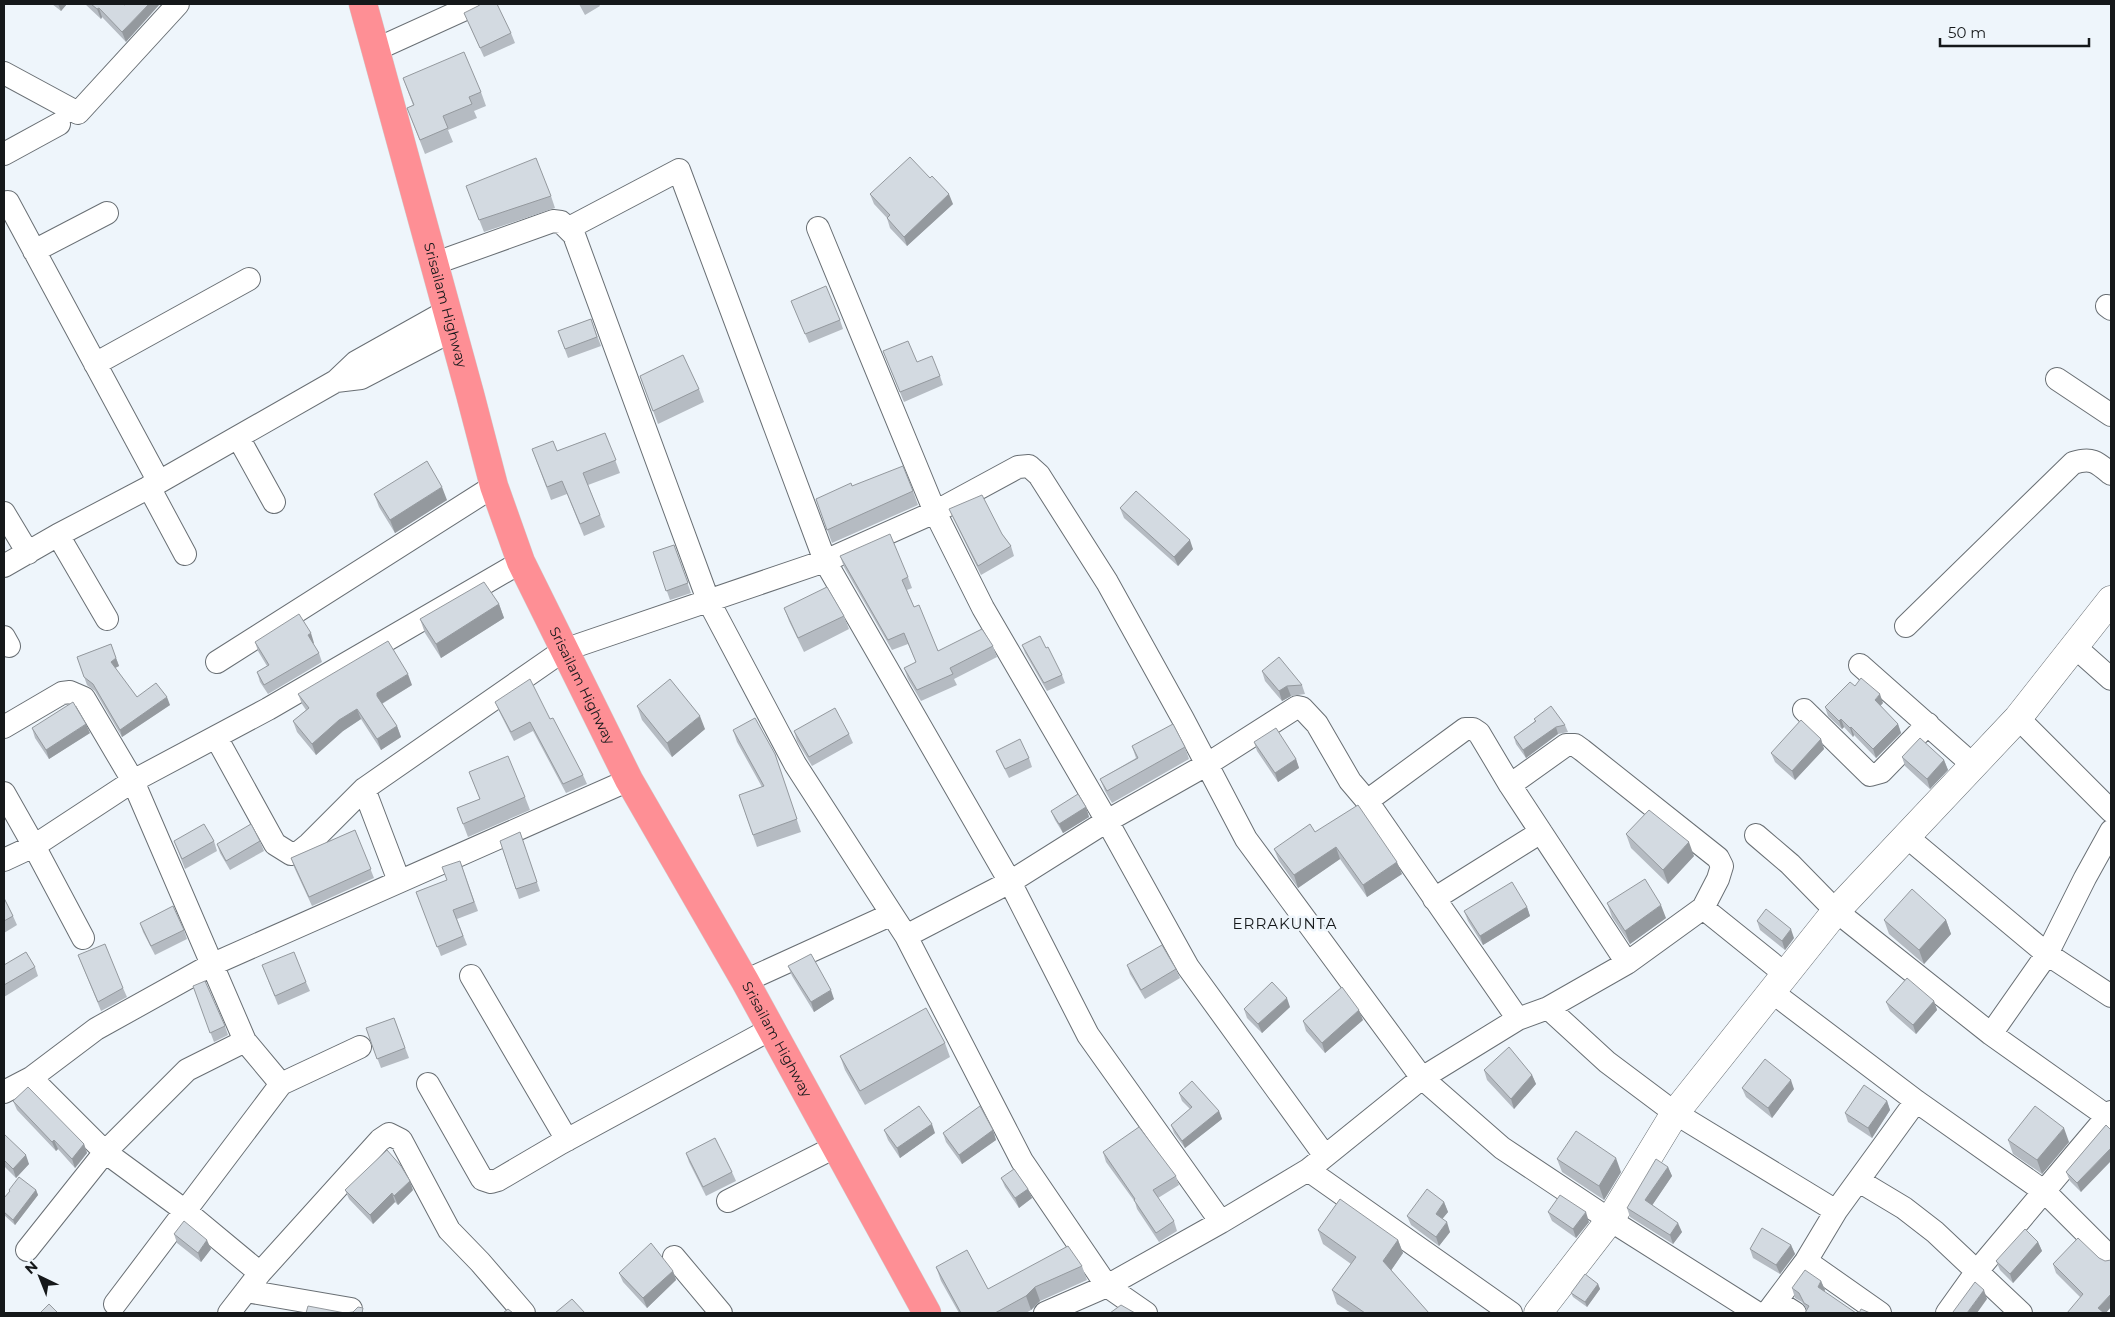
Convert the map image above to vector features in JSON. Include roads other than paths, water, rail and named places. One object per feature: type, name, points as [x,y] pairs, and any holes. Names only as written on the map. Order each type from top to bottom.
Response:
[{"type":"highway","name":"Srisailam Highway","points":[[363,4],[377,49],[433,264],[494,486],[521,562],[629,780],[771,1029],[927,1313]]},
{"type":"street","points":[[4,73],[78,113],[178,4]]},
{"type":"street","points":[[377,49],[476,4]]},
{"type":"street","points":[[4,154],[58,124]]},
{"type":"street","points":[[569,228],[679,170],[825,561],[1010,882],[1088,1035],[1221,1222]]},
{"type":"street","points":[[8,202],[95,364],[154,485],[185,554]]},
{"type":"street","points":[[34,251],[107,213]]},
{"type":"street","points":[[433,264],[553,221],[561,222],[574,235],[708,600],[795,764],[890,915],[906,936],[1022,1161],[1107,1286],[1146,1313]]},
{"type":"street","points":[[818,228],[935,512],[983,608],[1107,821],[1188,967],[1316,1163],[1510,1313]]},
{"type":"street","points":[[95,364],[249,279]]},
{"type":"street","points":[[4,566],[58,534],[154,485],[336,381],[356,362],[450,321]]},
{"type":"street","points":[[2057,379],[2111,414]]},
{"type":"street","points":[[238,437],[274,502]]},
{"type":"street","points":[[1906,626],[2073,463],[2085,459],[2098,463],[2111,474]]},
{"type":"street","points":[[216,736],[275,844],[290,854],[299,852],[364,789],[564,650],[825,561],[935,512],[1018,467],[1029,466],[1034,470],[1107,582],[1246,839],[1422,1078],[1502,1148],[1610,1220],[1757,1313]]},
{"type":"street","points":[[217,662],[494,486]]},
{"type":"street","points":[[4,513],[28,553]]},
{"type":"street","points":[[58,534],[107,620]]},
{"type":"street","points":[[4,860],[34,846],[134,781],[268,709],[521,562]]},
{"type":"street","points":[[1538,1313],[1610,1220],[1675,1113],[1836,911],[2018,718],[2111,600]]},
{"type":"street","points":[[2074,647],[2111,679]]},
{"type":"street","points":[[1860,666],[1973,765]]},
{"type":"street","points":[[4,728],[62,693],[70,692],[84,698],[134,781],[245,1041],[281,1084]]},
{"type":"street","points":[[906,936],[1010,882],[1107,821],[1206,764],[1297,707],[1302,708],[1317,724],[1350,781],[1367,801],[1518,1019]]},
{"type":"street","points":[[1804,710],[1870,775],[1881,772],[1928,724]]},
{"type":"street","points":[[2018,718],[2111,811]]},
{"type":"street","points":[[1367,801],[1466,729],[1473,729],[1479,733],[1510,785],[1627,963]]},
{"type":"street","points":[[1045,1313],[1107,1286],[1221,1222],[1316,1163],[1422,1078],[1518,1019],[1548,1008],[1627,963],[1703,908],[1718,879],[1722,866],[1718,858],[1582,750],[1574,746],[1566,746],[1510,785]]},
{"type":"street","points":[[4,1092],[31,1078],[96,1029],[211,965],[629,780]]},
{"type":"street","points":[[364,789],[399,881]]},
{"type":"street","points":[[4,793],[82,938]]},
{"type":"street","points":[[1992,1034],[2047,954],[2111,831]]},
{"type":"street","points":[[1434,899],[1541,832]]},
{"type":"street","points":[[1756,835],[1790,864],[1836,911],[1992,1034],[2110,1116],[1977,1271],[1947,1313]]},
{"type":"street","points":[[1907,837],[2047,954],[2111,996]]},
{"type":"street","points":[[1703,908],[1779,983],[1916,1101],[2045,1192],[2111,1258]]},
{"type":"street","points":[[744,981],[890,915]]},
{"type":"street","points":[[471,976],[567,1140]]},
{"type":"street","points":[[1548,1008],[1607,1062],[1675,1113],[1836,1211]]},
{"type":"street","points":[[428,1084],[482,1179],[490,1182],[498,1180],[567,1140],[771,1029]]},
{"type":"street","points":[[27,1250],[105,1152],[187,1070],[245,1041]]},
{"type":"street","points":[[114,1304],[281,1084],[360,1047]]},
{"type":"street","points":[[31,1078],[105,1152],[184,1210],[260,1273]]},
{"type":"street","points":[[1795,1313],[1771,1307],[1806,1261],[1836,1211],[1860,1181],[1916,1101]]},
{"type":"street","points":[[229,1313],[260,1273],[380,1140],[389,1134],[401,1140],[449,1230],[480,1262],[524,1313]]},
{"type":"street","points":[[728,1201],[835,1147]]},
{"type":"street","points":[[1860,1181],[1912,1214],[1935,1232],[2021,1313]]},
{"type":"street","points":[[674,1257],[722,1313]]},
{"type":"street","points":[[1806,1261],[1880,1313]]},
{"type":"street","points":[[246,1291],[351,1309]]},
{"type":"district","name":"ERRAKUNTA","points":[[1285,924]]}]
